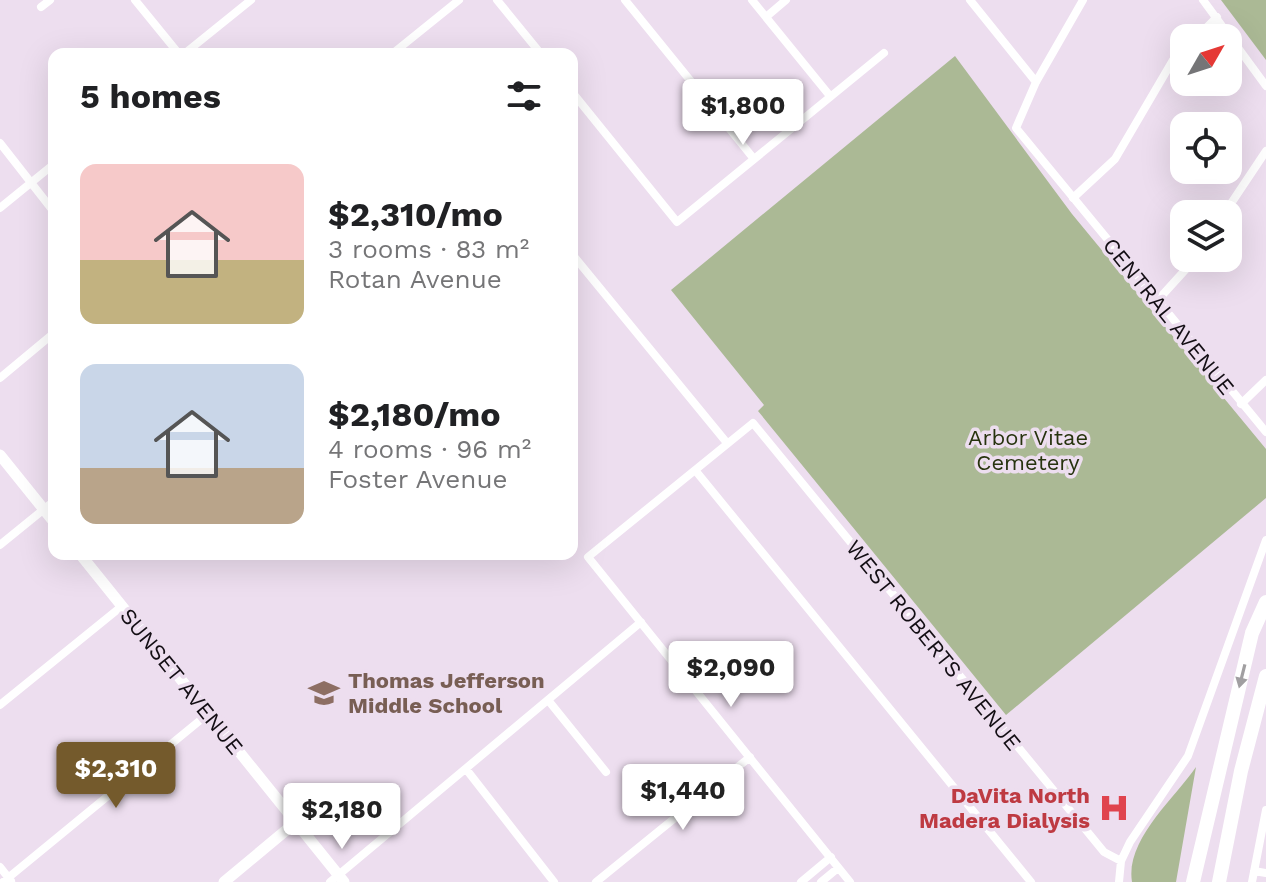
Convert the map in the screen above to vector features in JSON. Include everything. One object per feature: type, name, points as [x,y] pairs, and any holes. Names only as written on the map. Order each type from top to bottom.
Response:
[{"type":"highway","points":[[1193,882],[1252,633],[1266,602]]},
{"type":"highway","points":[[1221,882],[1266,676]]},
{"type":"main road","points":[[0,455],[48,514]]},
{"type":"main road","name":"SUNSET AVENUE","points":[[85,560],[296,822],[338,880]]},
{"type":"main road","points":[[224,882],[296,822]]},
{"type":"street","points":[[41,7],[50,0]]},
{"type":"street","points":[[135,0],[176,48]]},
{"type":"street","points":[[189,48],[251,0]]},
{"type":"street","points":[[399,48],[459,0]]},
{"type":"street","points":[[497,0],[536,48]]},
{"type":"street","points":[[625,0],[754,159]]},
{"type":"street","points":[[752,0],[830,96]]},
{"type":"street","points":[[766,17],[786,0]]},
{"type":"street","points":[[970,0],[1036,82],[1083,0]]},
{"type":"street","points":[[1203,0],[1266,86]]},
{"type":"street","points":[[1210,24],[1217,17]]},
{"type":"street","points":[[578,99],[677,222],[884,53]]},
{"type":"street","points":[[1073,198],[1115,159],[1170,65]]},
{"type":"street","name":"CENTRAL AVENUE","points":[[1036,82],[1016,128],[1266,432]]},
{"type":"street","points":[[0,143],[48,204]]},
{"type":"street","points":[[1233,200],[1266,151]]},
{"type":"street","points":[[0,208],[48,169]]},
{"type":"street","points":[[578,261],[727,443],[588,557],[850,882]]},
{"type":"street","points":[[1157,301],[1183,272]]},
{"type":"street","points":[[0,378],[48,338]]},
{"type":"street","points":[[1241,404],[1266,380]]},
{"type":"street","name":"WEST ROBERTS AVENUE","points":[[727,443],[753,423],[1104,852],[1121,861]]},
{"type":"street","points":[[695,470],[1031,882]]},
{"type":"street","points":[[0,545],[48,506]]},
{"type":"street","points":[[1119,882],[1121,861],[1147,814],[1188,756],[1266,540]]},
{"type":"street","points":[[0,705],[122,606]]},
{"type":"street","points":[[338,880],[641,622]]},
{"type":"street","points":[[548,700],[606,772]]},
{"type":"street","points":[[0,867],[8,881],[209,713]]},
{"type":"street","points":[[596,882],[750,757]]},
{"type":"street","points":[[466,769],[554,882]]},
{"type":"street","points":[[1252,882],[1266,810]]},
{"type":"street","points":[[801,882],[831,857]]},
{"type":"street","points":[[821,882],[838,868]]},
{"type":"street","points":[[1254,871],[1266,873]]},
{"type":"green space","points":[[1221,0],[1266,0],[1266,60],[1242,24]]},
{"type":"green space","name":"Arbor Vitae Cemetery","points":[[955,56],[1072,214],[1266,449],[1266,498],[1006,715],[758,411],[764,405],[671,290]]},
{"type":"green space","points":[[1196,767],[1176,882],[1132,882],[1132,866],[1144,835]]},
{"type":"place","name":"Thomas Jefferson Middle School","points":[[324,693]]},
{"type":"place","name":"DaVita North Madera Dialysis","points":[[1114,808]]}]
